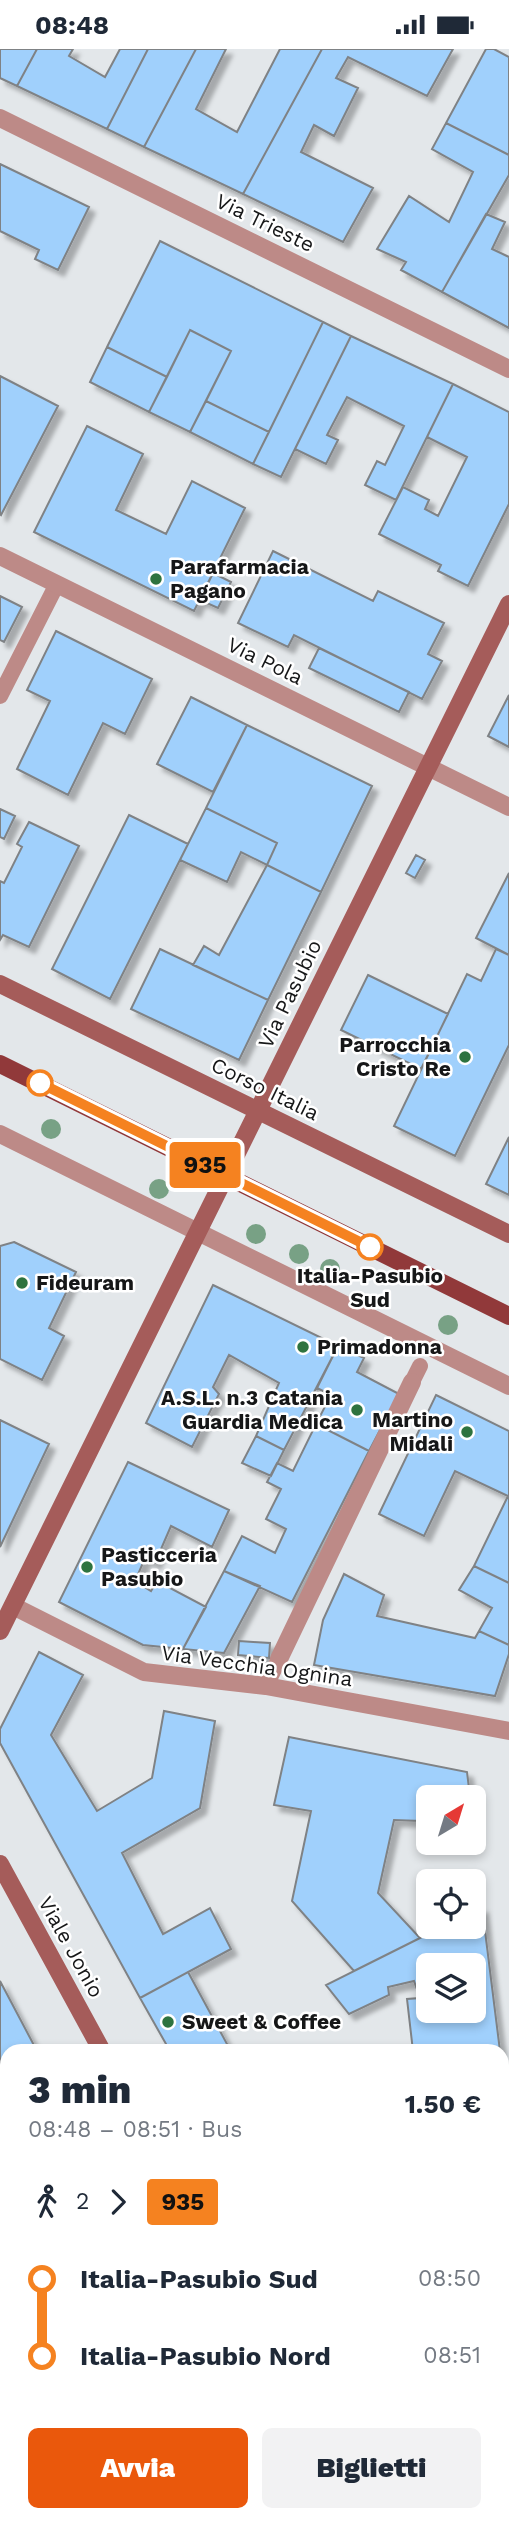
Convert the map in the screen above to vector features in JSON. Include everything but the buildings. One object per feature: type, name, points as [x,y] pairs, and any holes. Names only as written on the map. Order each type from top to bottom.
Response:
[{"type":"main road","name":"Via Pasubio","points":[[0,1631],[509,604]]},
{"type":"main road","name":"Corso Italia","points":[[0,983],[509,1234]]},
{"type":"main road","points":[[0,1064],[509,1316]]},
{"type":"main road","name":"Viale Jonio","points":[[0,1864],[98,2044]]},
{"type":"street","name":"Via Trieste","points":[[0,118],[509,369]]},
{"type":"street","name":"Via Pola","points":[[0,556],[509,807]]},
{"type":"street","points":[[0,1134],[509,1386]]},
{"type":"street","points":[[279,1659],[416,1374]]},
{"type":"street","name":"Via Vecchia Ognina","points":[[12,1605],[144,1672],[266,1686],[509,1731]]},
{"type":"lane","points":[[0,696],[57,584]]},
{"type":"lane","points":[[266,1686],[279,1659]]},
{"type":"bus line","name":"935","points":[[40,1083],[370,1247]]},
{"type":"place","name":"Parafarmacia Pagano","points":[[156,579]]},
{"type":"place","name":"Parrocchia Cristo Re","points":[[465,1057]]},
{"type":"place","name":"Italia-Pasubio Sud","points":[[370,1247]]},
{"type":"place","name":"Fideuram","points":[[22,1283]]},
{"type":"place","name":"Primadonna","points":[[303,1347]]},
{"type":"place","name":"A.S.L. n.3 Catania Guardia Medica","points":[[357,1410]]},
{"type":"place","name":"Martino Midali","points":[[467,1432]]},
{"type":"place","name":"Pasticceria Pasubio","points":[[87,1567]]},
{"type":"place","name":"Sweet & Coffee","points":[[168,2022]]}]
